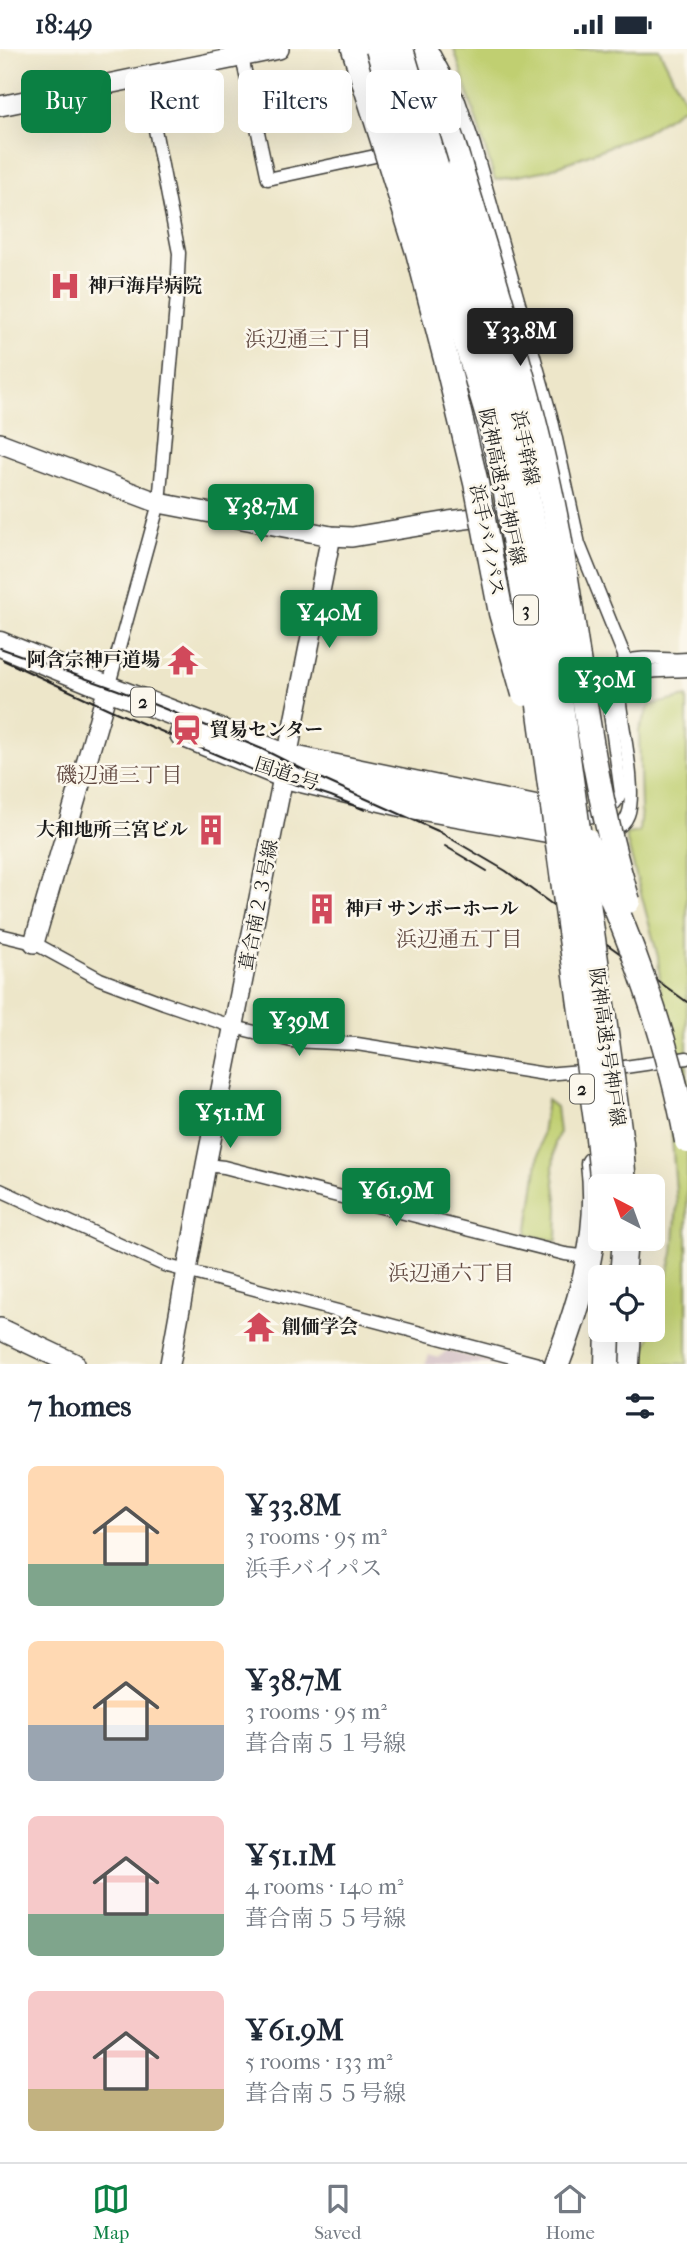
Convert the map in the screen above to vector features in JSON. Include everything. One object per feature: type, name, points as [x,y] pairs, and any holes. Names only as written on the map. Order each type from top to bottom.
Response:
[{"type":"highway","name":"浜手バイパス","points":[[354,49],[418,252],[476,484],[501,613],[527,702],[600,869],[683,1099]]},
{"type":"highway","name":"阪神高速3号神戸線","points":[[378,49],[492,429],[506,493],[526,610],[602,1174]]},
{"type":"highway","name":"阪神高速3号神戸線","points":[[401,49],[508,406],[542,567],[624,1174]]},
{"type":"highway","name":"浜手バイパス","points":[[420,49],[460,166],[534,417],[558,529],[609,837],[671,1037],[683,1099],[687,1141]]},
{"type":"highway","name":"国道2号","points":[[0,644],[105,695]]},
{"type":"highway","name":"国道2号","points":[[0,661],[105,695],[286,767],[582,827]]},
{"type":"highway","name":"2","points":[[547,819],[595,1179],[589,1257],[571,1325],[556,1364]]},
{"type":"highway","name":"2","points":[[582,827],[622,1095],[625,1174]]},
{"type":"highway","points":[[600,1364],[606,1342]]},
{"type":"highway","points":[[607,1364],[608,1342]]},
{"type":"highway","points":[[627,1364],[628,1342]]},
{"type":"main road","name":"浜手幹線","points":[[363,49],[437,305],[507,513],[547,819]]},
{"type":"main road","name":"浜手幹線","points":[[413,49],[513,386],[537,510],[582,827]]},
{"type":"main road","points":[[0,1329],[74,1364]]},
{"type":"street","points":[[182,70],[279,49]]},
{"type":"street","points":[[431,49],[460,101],[551,416],[579,544],[626,663],[627,682]]},
{"type":"street","points":[[242,57],[268,179],[393,152]]},
{"type":"street","points":[[0,106],[125,82]]},
{"type":"street","points":[[34,943],[159,503],[179,253],[156,133]]},
{"type":"street","points":[[0,443],[159,503],[331,536],[352,537],[537,510]]},
{"type":"street","name":"葺合南２３号線","points":[[170,1364],[206,1165],[331,536]]},
{"type":"street","points":[[687,659],[637,658],[619,667],[609,681],[607,692],[621,793],[612,806],[589,818],[582,827],[601,837],[616,830],[630,812],[632,796],[620,694],[627,682],[639,673],[687,670]]},
{"type":"street","points":[[0,935],[34,943],[100,979],[234,1027],[292,1041],[357,1044],[545,1074],[618,1068],[687,1058]]},
{"type":"street","points":[[683,1099],[687,1128]]},
{"type":"street","points":[[206,1165],[224,1167],[565,1254],[589,1257]]},
{"type":"street","points":[[0,1190],[187,1273],[538,1364]]},
{"type":"shaded area","points":[[446,1351],[504,1364],[425,1364],[429,1355],[438,1358]]},
{"type":"green space","points":[[454,49],[659,49],[687,105],[644,133],[548,170],[495,180]]},
{"type":"green space","points":[[687,697],[687,1364],[640,1364],[648,1342],[665,1342],[665,1284],[673,1253],[677,1204],[658,957],[625,834],[639,832],[639,730],[650,705]]},
{"type":"green space","points":[[547,1100],[556,1107],[559,1133],[555,1143],[553,1169],[558,1207],[557,1241],[527,1235]]},
{"type":"tram line","points":[[0,648],[118,690],[262,749],[438,831],[506,871],[687,1002]]},
{"type":"tram line","points":[[3,660],[111,710],[255,771],[365,810]]},
{"type":"tram line","points":[[445,846],[487,871]]},
{"type":"place","name":"神戸海岸病院","points":[[65,286]]},
{"type":"place","name":"阿含宗神戸道場","points":[[183,660]]},
{"type":"place","name":"貿易センター","points":[[187,730]]},
{"type":"place","name":"大和地所三宮ビル","points":[[211,830]]},
{"type":"place","name":"神戸 サンボーホール","points":[[322,909]]},
{"type":"place","name":"創価学会","points":[[259,1327]]},
{"type":"district","name":"浜辺通三丁目","points":[[308,339]]},
{"type":"district","name":"磯辺通三丁目","points":[[119,775]]},
{"type":"district","name":"浜辺通五丁目","points":[[459,939]]},
{"type":"district","name":"浜辺通六丁目","points":[[451,1273]]}]
